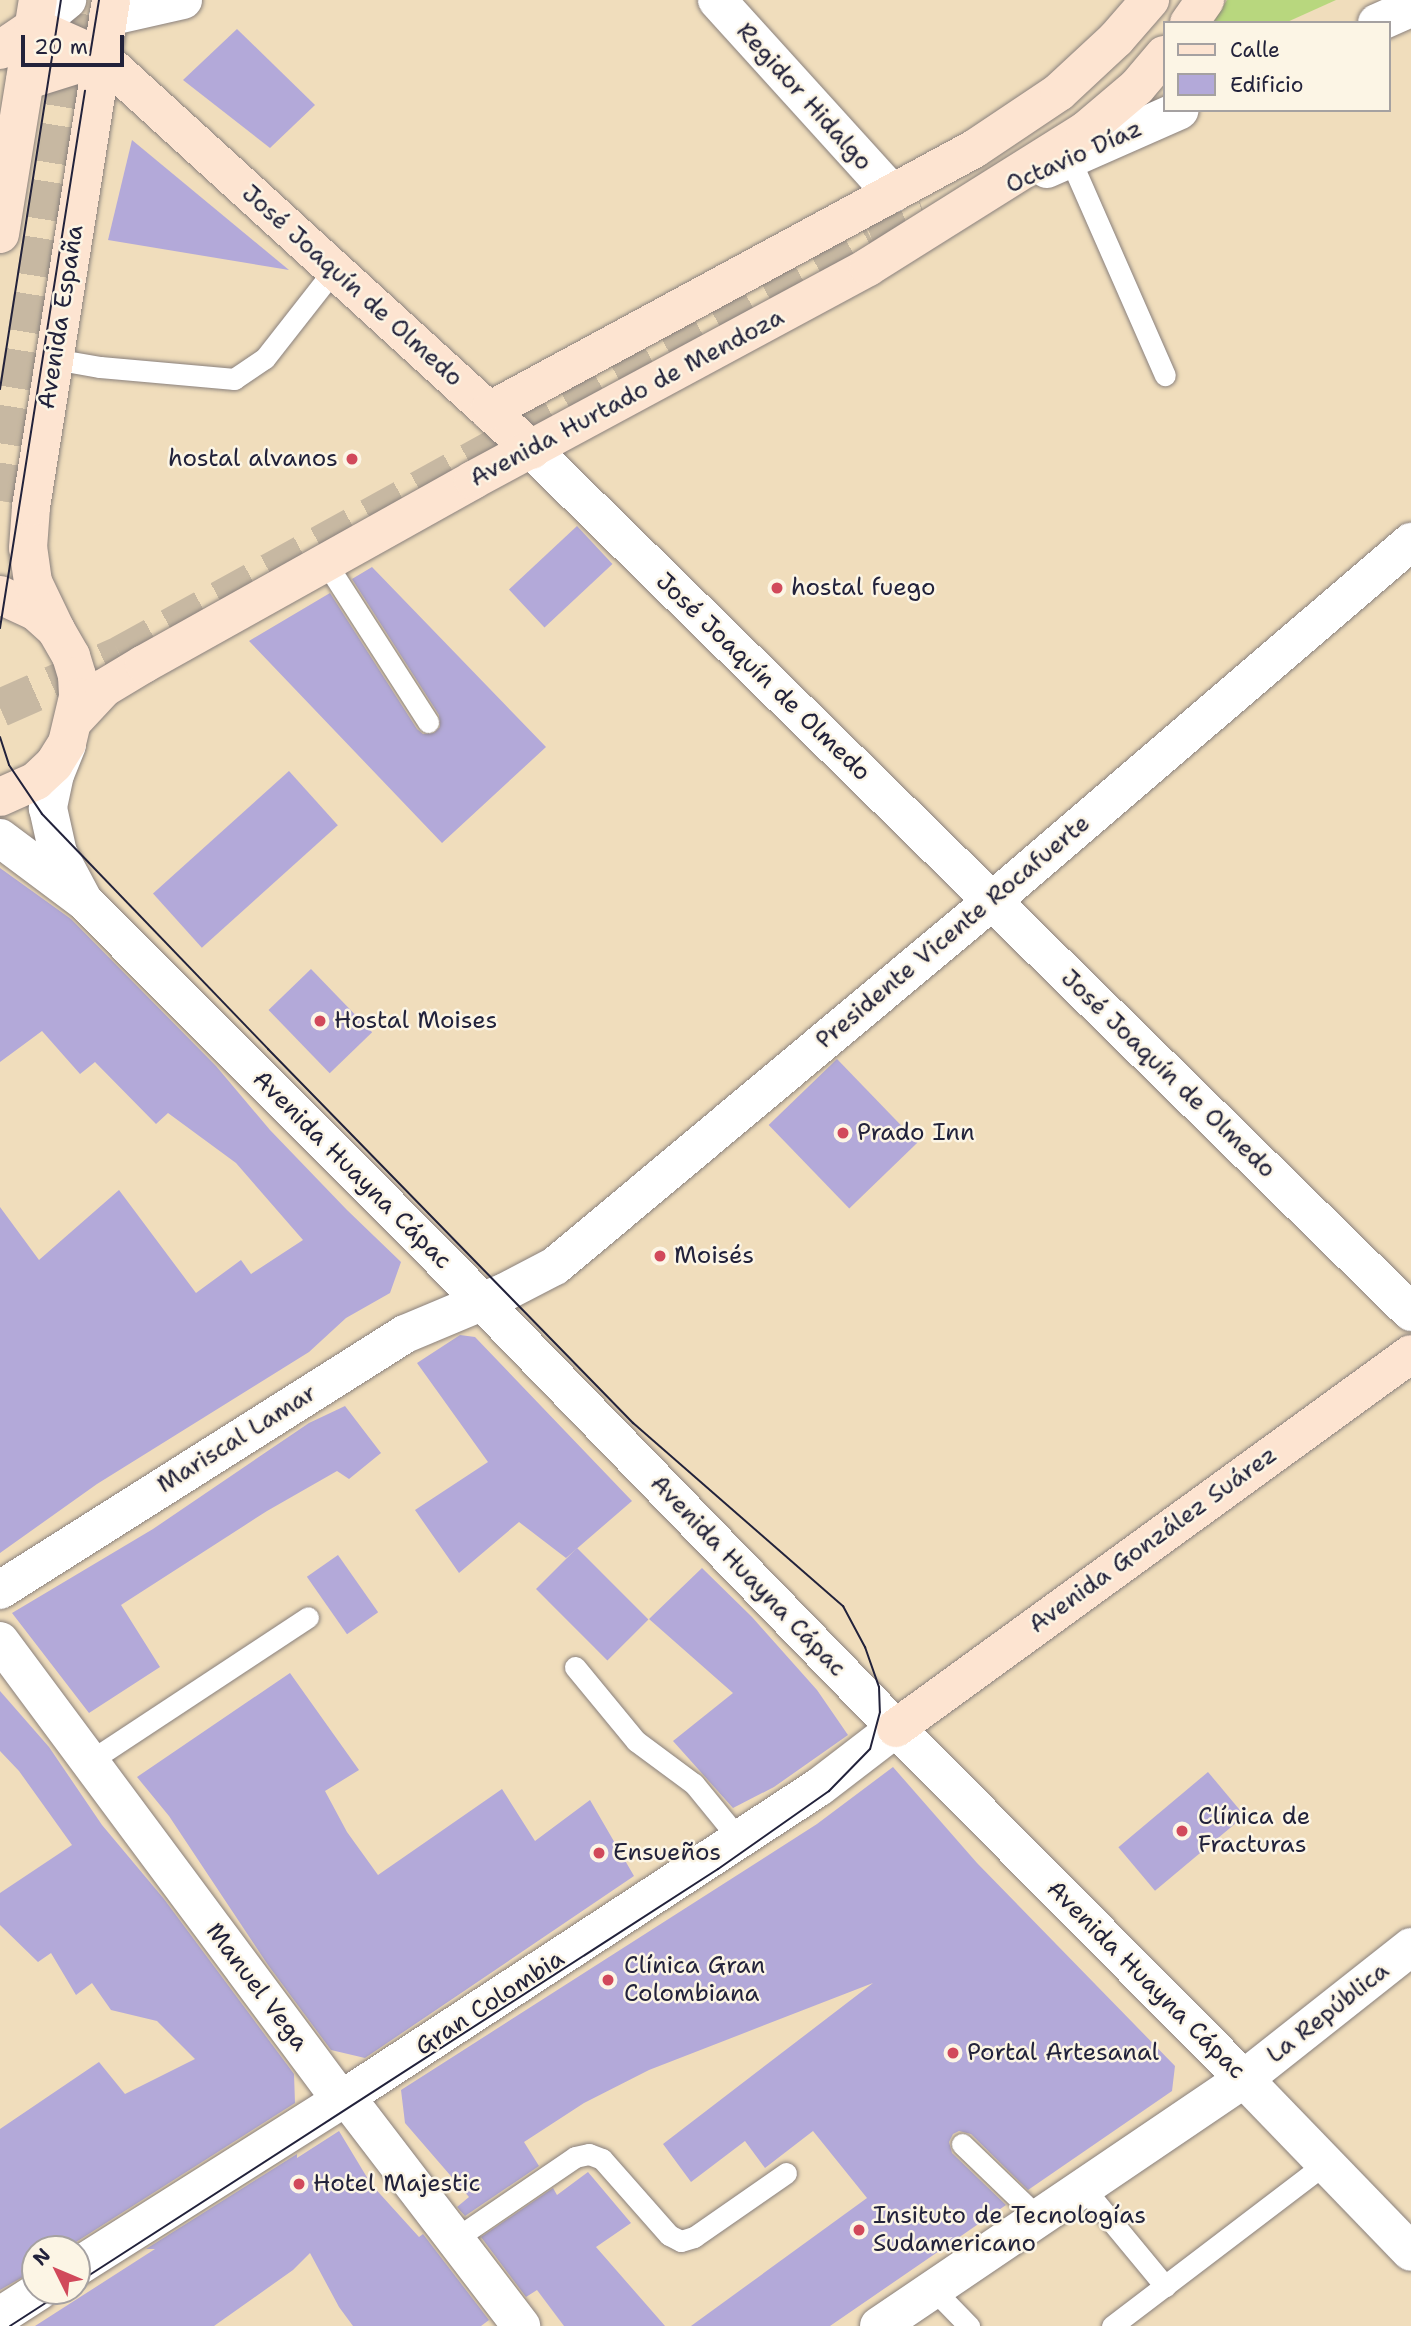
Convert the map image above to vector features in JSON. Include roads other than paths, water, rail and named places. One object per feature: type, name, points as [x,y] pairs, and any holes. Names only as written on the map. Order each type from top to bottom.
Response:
[{"type":"main road","points":[[489,411],[974,149],[1059,92],[1116,39],[1150,0]]},
{"type":"main road","points":[[1190,21],[1205,0]]},
{"type":"main road","name":"Avenida España","points":[[72,731],[77,676],[71,656],[33,582],[28,548],[54,359],[110,8]]},
{"type":"main road","points":[[0,50],[36,13]]},
{"type":"main road","points":[[0,234],[36,13]]},
{"type":"main road","name":"José Joaquín de Olmedo","points":[[36,13],[101,57],[532,450]]},
{"type":"main road","points":[[25,81],[101,57]]},
{"type":"main road","name":"Avenida Hurtado de Mendoza","points":[[0,797],[36,781],[54,764],[72,731],[104,688],[326,563],[868,267],[1085,131],[1137,87],[1162,57]]},
{"type":"main road","points":[[0,596],[35,611],[56,630]]},
{"type":"main road","name":"Avenida González Suárez","points":[[895,1728],[1411,1354]]},
{"type":"street","points":[[36,13],[66,0]]},
{"type":"street","points":[[110,8],[183,0]]},
{"type":"street","name":"Regidor Hidalgo","points":[[717,0],[891,193]]},
{"type":"street","points":[[1382,21],[1411,8]]},
{"type":"street","name":"Octavio Díaz","points":[[968,204],[1176,112]]},
{"type":"street","name":"José Joaquín de Olmedo","points":[[532,450],[1411,1312]]},
{"type":"street","name":"Presidente Vicente Rocafuerte","points":[[481,1301],[505,1292],[555,1266],[992,901],[1411,542]]},
{"type":"street","points":[[72,731],[55,774],[48,808],[58,853],[83,901]]},
{"type":"street","points":[[0,838],[83,901]]},
{"type":"street","name":"Avenida Huayna Cápac","points":[[83,901],[481,1301],[895,1728],[1244,2079],[1411,2252]]},
{"type":"street","name":"Mariscal Lamar","points":[[0,1590],[405,1334],[481,1301]]},
{"type":"street","name":"Manuel Vega","points":[[0,1641],[341,2100],[353,2106],[521,2326]]},
{"type":"street","name":"Gran Colombia","points":[[91,2258],[341,2100],[819,1787],[895,1728]]},
{"type":"street","name":"La República","points":[[879,2326],[1244,2079],[1411,1947]]},
{"type":"street","points":[[0,2316],[21,2303]]},
{"type":"lane","points":[[1070,159],[1166,376]]},
{"type":"lane","points":[[54,359],[100,367],[234,379],[265,358],[334,270]]},
{"type":"lane","points":[[326,563],[428,722]]},
{"type":"lane","points":[[90,1761],[308,1617]]},
{"type":"lane","points":[[575,1667],[636,1741],[694,1784],[739,1839]]},
{"type":"lane","points":[[962,2144],[1039,2218]]},
{"type":"lane","points":[[455,2239],[575,2157],[589,2154],[602,2158],[669,2235],[681,2241],[694,2237],[786,2173]]},
{"type":"lane","points":[[1112,2326],[1325,2164]]},
{"type":"lane","points":[[1083,2188],[1164,2286]]},
{"type":"lane","points":[[933,2289],[969,2326]]},
{"type":"tunnel","points":[[0,501],[80,0]]},
{"type":"tunnel","points":[[0,708],[120,655],[872,240],[926,220]]},
{"type":"tram line","points":[[0,389],[61,0]]},
{"type":"tram line","points":[[90,55],[99,0]]},
{"type":"tram line","points":[[0,628],[85,91]]},
{"type":"tram line","points":[[0,737],[9,765],[42,814],[268,1049],[633,1423],[843,1606],[865,1647],[879,1687],[880,1712],[870,1749],[829,1791],[718,1869],[91,2274]]},
{"type":"tram line","points":[[10,2326],[42,2305]]},
{"type":"place","name":"hostal alvanos","points":[[352,459]]},
{"type":"place","name":"hostal fuego","points":[[777,588]]},
{"type":"place","name":"Hostal Moises","points":[[320,1021]]},
{"type":"place","name":"Prado Inn","points":[[843,1133]]},
{"type":"place","name":"Moisés","points":[[660,1256]]},
{"type":"place","name":"Clínica de Fracturas","points":[[1182,1831]]},
{"type":"place","name":"Ensueños","points":[[599,1853]]},
{"type":"place","name":"Clínica Gran Colombiana","points":[[608,1980]]},
{"type":"place","name":"Portal Artesanal","points":[[953,2053]]},
{"type":"place","name":"Hotel Majestic","points":[[299,2184]]},
{"type":"place","name":"Insituto de Tecnologías Sudamericano","points":[[859,2230]]}]
